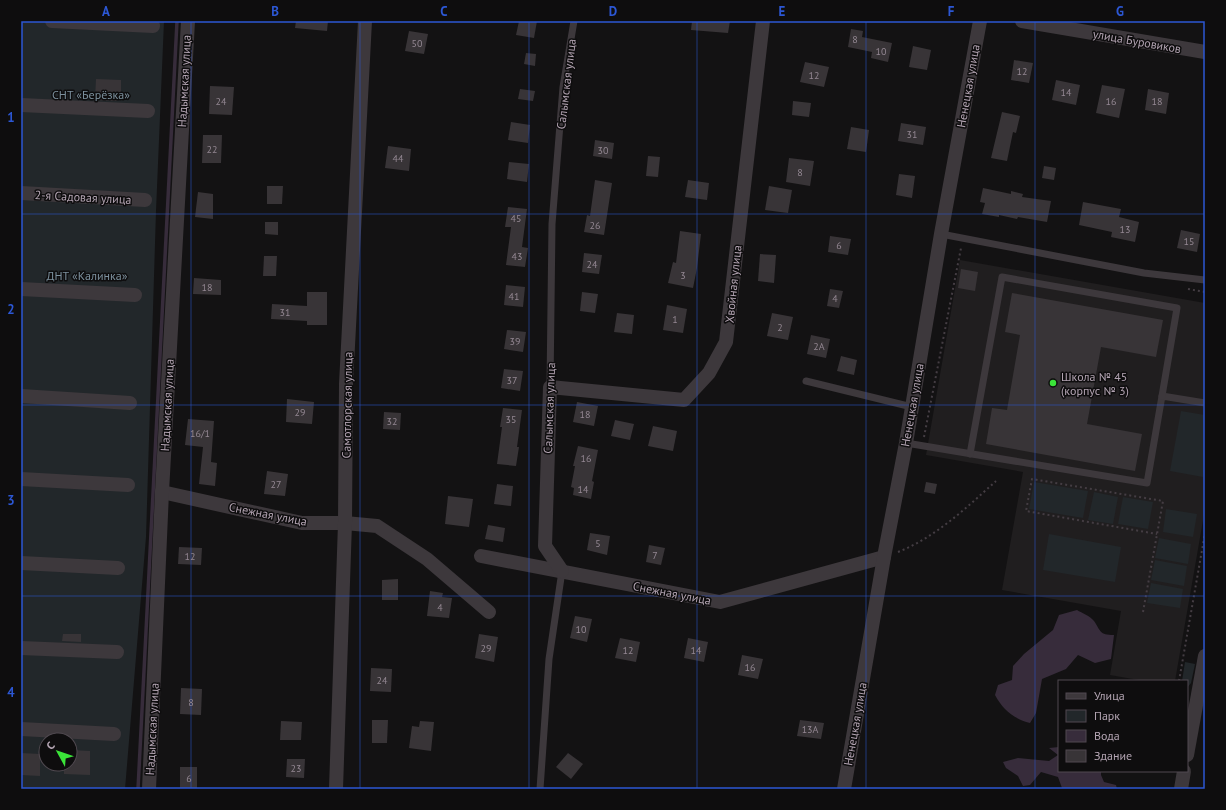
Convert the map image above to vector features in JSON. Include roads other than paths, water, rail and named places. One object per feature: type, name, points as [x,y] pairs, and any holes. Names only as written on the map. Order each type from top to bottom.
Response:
[{"type":"street","points":[[52,21],[153,26]]},
{"type":"street","name":"Надымская улица","points":[[149,789],[162,492],[188,21]]},
{"type":"street","name":"Самотлорская улица","points":[[336,789],[345,523],[346,384],[365,21]]},
{"type":"street","name":"Хвойная улица","points":[[550,387],[684,400],[710,374],[726,342],[763,21]]},
{"type":"street","name":"Ненецкая улица","points":[[844,789],[884,557],[906,443],[941,234],[980,21]]},
{"type":"street","name":"улица Буровиков","points":[[1022,21],[1205,52]]},
{"type":"street","points":[[21,105],[148,111]]},
{"type":"street","name":"2-я Садовая улица","points":[[21,193],[145,200]]},
{"type":"street","points":[[21,289],[134,295]]},
{"type":"street","name":"Салымская улица","points":[[550,387],[545,546],[562,571]]},
{"type":"street","points":[[21,396],[130,402]]},
{"type":"street","points":[[21,479],[128,485]]},
{"type":"street","name":"Снежная улица","points":[[162,492],[302,523],[345,523],[377,526],[427,560],[489,612]]},
{"type":"street","name":"Снежная улица","points":[[481,556],[720,602],[884,557]]},
{"type":"street","points":[[21,563],[118,568]]},
{"type":"street","points":[[21,648],[117,652]]},
{"type":"street","points":[[1188,747],[1194,700],[1205,656]]},
{"type":"street","points":[[21,729],[114,734]]},
{"type":"street","points":[[1181,789],[1184,772]]},
{"type":"lane","name":"Салымская улица","points":[[550,387],[552,224],[563,87],[574,21]]},
{"type":"lane","points":[[941,234],[1144,273],[1205,280]]},
{"type":"lane","points":[[906,443],[970,454],[1147,483],[1177,308],[1002,278],[970,454]]},
{"type":"lane","points":[[806,381],[912,407]]},
{"type":"lane","points":[[1162,396],[1205,403]]},
{"type":"lane","points":[[540,789],[549,659],[562,571]]},
{"type":"water","points":[[1077,610],[1092,619],[1099,630],[1103,633],[1114,635],[1111,659],[1095,663],[1078,655],[1066,669],[1042,679],[1036,713],[1030,723],[1019,719],[1005,709],[995,695],[998,685],[1012,680],[1013,666],[1024,654],[1053,630],[1059,615]]},
{"type":"water","points":[[1058,747],[1058,755],[1049,748]]},
{"type":"water","points":[[1058,755],[1058,772],[1101,772],[1104,782],[1116,785],[1117,789],[1060,789],[1062,788],[1058,777],[1041,772],[1030,785],[1023,786],[1018,776],[1006,768],[1003,762],[1018,758],[1049,761]]},
{"type":"waterway","points":[[138,789],[177,21]]},
{"type":"place","name":"Школа № 45 (корпус № 3)","points":[[1053,383]]},
{"type":"park label","name":"СНТ «Берёзка»","points":[[91,94]]},
{"type":"park label","name":"ДНТ «Калинка»","points":[[87,275]]}]
